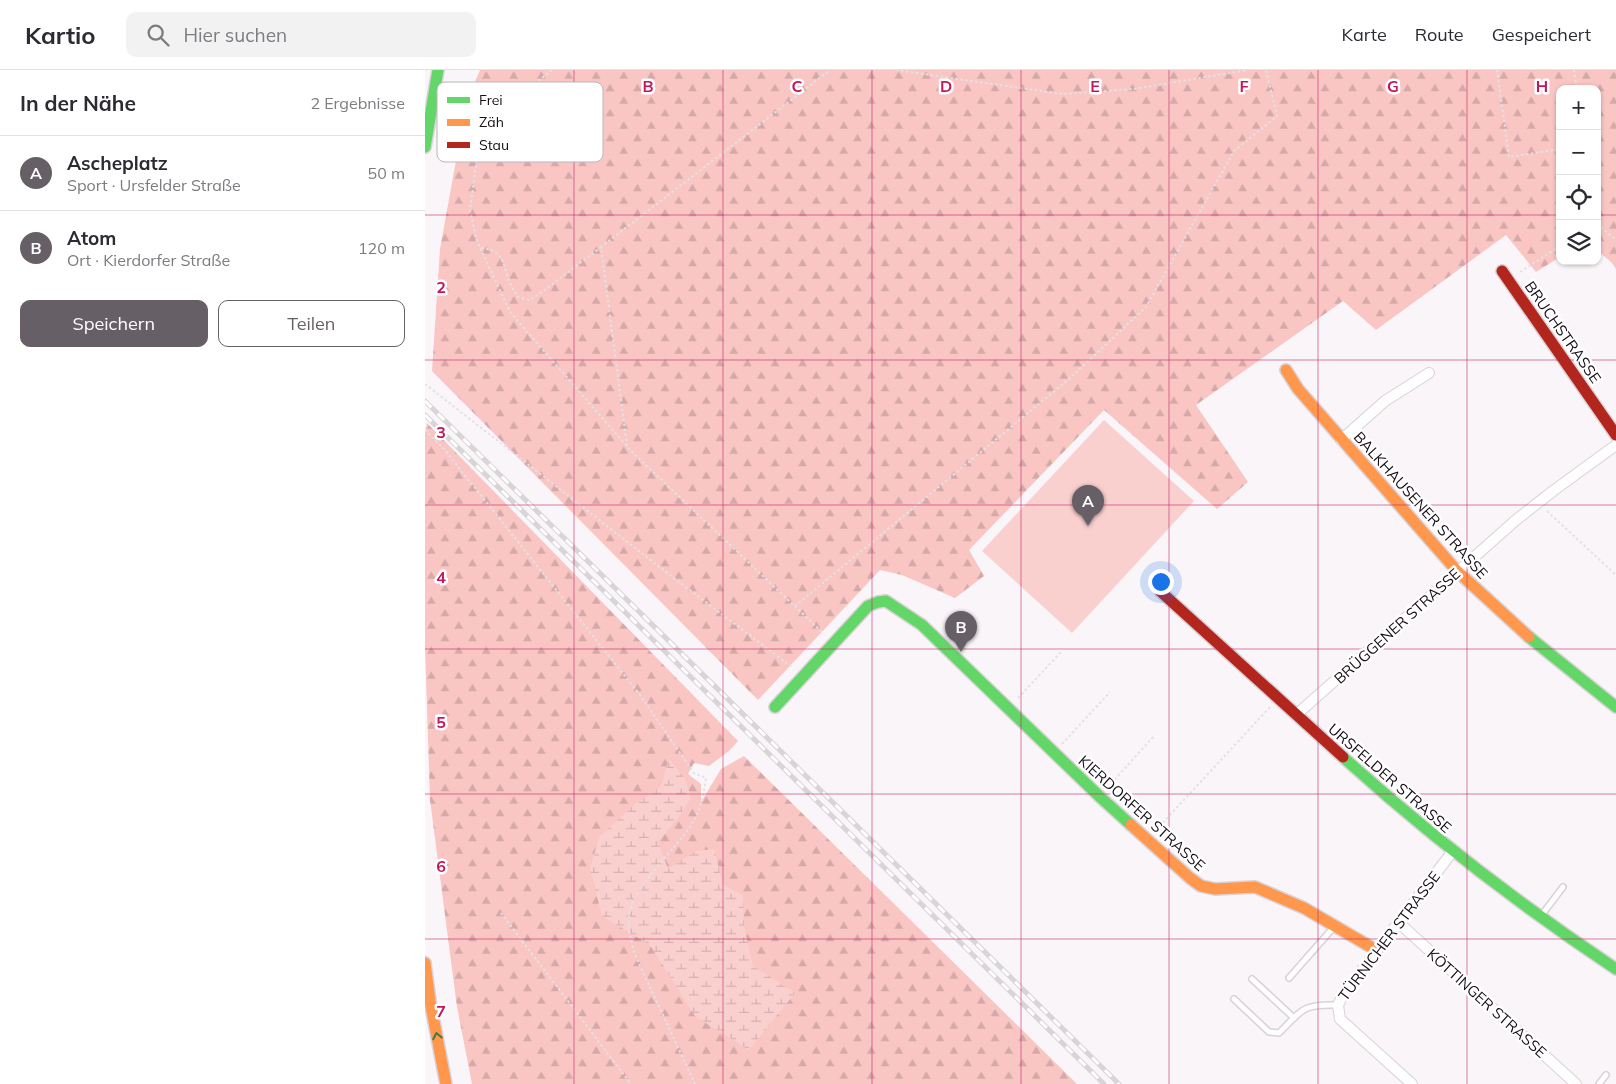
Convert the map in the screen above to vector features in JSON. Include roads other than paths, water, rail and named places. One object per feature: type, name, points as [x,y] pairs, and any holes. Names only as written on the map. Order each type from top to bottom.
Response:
[{"type":"main road","points":[[425,147],[439,70]]},
{"type":"main road","name":"BRUCHSTRASSE","points":[[1505,276],[1616,435]]},
{"type":"main road","name":"BALKHAUSENER STRASSE","points":[[1286,370],[1298,389],[1341,440],[1457,572],[1541,648],[1616,707]]},
{"type":"main road","name":"URSFELDER STRASSE","points":[[1160,591],[1376,787],[1453,851],[1540,917],[1616,969]]},
{"type":"main road","name":"KIERDORFER STRASSE","points":[[775,707],[868,606],[887,601],[922,626],[1099,796],[1201,887],[1211,889],[1255,887],[1304,908],[1376,950]]},
{"type":"main road","points":[[425,963],[430,1001],[446,1084]]},
{"type":"street","points":[[1341,440],[1385,401],[1429,373]]},
{"type":"street","name":"BRÜGGENER STRASSE","points":[[1296,716],[1537,502],[1616,445]]},
{"type":"street","name":"TÜRNICHER STRASSE","points":[[1412,1084],[1340,1018],[1338,1006],[1343,995],[1376,950],[1453,851]]},
{"type":"street","name":"KÖTTINGER STRASSE","points":[[1398,922],[1576,1084]]},
{"type":"lane","points":[[1540,917],[1563,887]]},
{"type":"lane","points":[[1289,978],[1335,926]]},
{"type":"lane","points":[[1252,979],[1294,1018]]},
{"type":"lane","points":[[1233,999],[1269,1032],[1275,1034],[1305,1008],[1310,1006],[1338,1006]]},
{"type":"lane","points":[[1599,1084],[1606,1075]]},
{"type":"railway","points":[[425,401],[1119,1084]]},
{"type":"railway","points":[[425,415],[1104,1084]]},
{"type":"place","name":"Ascheplatz","points":[[1088,526]]},
{"type":"place","name":"Atom","points":[[961,652]]}]
